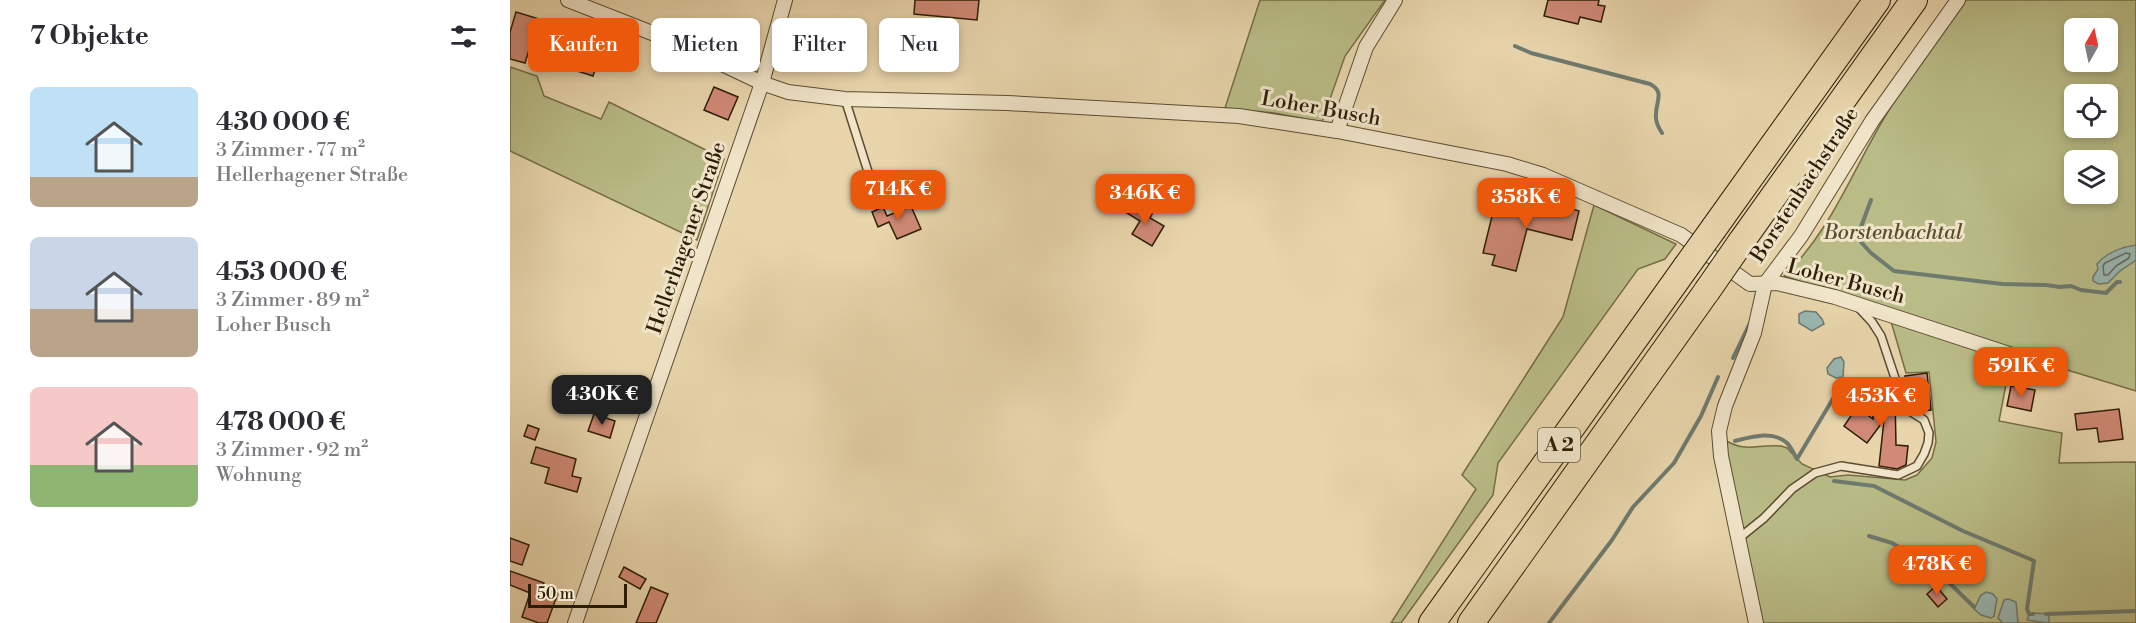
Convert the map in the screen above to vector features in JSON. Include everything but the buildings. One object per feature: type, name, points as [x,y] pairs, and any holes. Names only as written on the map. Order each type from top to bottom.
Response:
[{"type":"highway","name":"A 2","points":[[1432,623],[1877,0]]},
{"type":"highway","name":"A 2","points":[[1471,623],[1914,0]]},
{"type":"street","name":"Loher Busch","points":[[568,0],[680,44],[762,83],[788,92],[845,99],[1007,103],[1239,116],[1337,131],[1508,164],[1543,175],[1681,235],[1750,284],[1777,283],[1856,304],[2043,365]]},
{"type":"street","name":"Hellerhagener Straße","points":[[574,623],[762,83],[785,0]]},
{"type":"street","points":[[1337,131],[1366,47],[1395,0]]},
{"type":"street","name":"Borstenbachstraße","points":[[1756,623],[1721,456],[1719,431],[1725,406],[1754,333],[1765,284],[1801,236],[1872,121],[1958,0]]},
{"type":"lane","points":[[845,99],[876,197]]},
{"type":"lane","points":[[1738,539],[1764,518],[1792,489],[1815,473],[1841,466],[1898,475],[1917,466],[1924,454],[1929,433],[1924,420],[1905,408],[1881,336],[1856,304]]},
{"type":"green space","points":[[1260,0],[1385,0],[1345,56],[1322,122],[1274,113],[1225,108]]},
{"type":"green space","name":"Borstenbachtal","points":[[1966,0],[2136,0],[2136,391],[2012,353],[1999,421],[2062,433],[2059,463],[2136,462],[2136,623],[1751,623],[1721,438],[1744,447],[1781,446],[1787,448],[1802,464],[1830,477],[1848,475],[1905,480],[1917,475],[1932,458],[1936,442],[1929,372],[1906,373],[1888,311],[1784,276],[1801,258],[1830,218],[1876,131]]},
{"type":"green space","points":[[510,67],[537,76],[544,96],[601,119],[609,102],[724,159],[697,240],[510,151]]},
{"type":"green space","points":[[1594,205],[1676,244],[1665,259],[1638,269],[1498,463],[1493,495],[1401,623],[1391,623],[1476,489],[1462,475],[1563,317]]},
{"type":"water","points":[[2136,245],[2136,260],[2108,283],[2099,284],[2093,281],[2098,269],[2097,264],[2101,260],[2115,251]]},
{"type":"water","points":[[1805,311],[1816,312],[1824,324],[1812,331],[1799,323],[1799,314]]},
{"type":"water","points":[[1841,357],[1844,362],[1843,377],[1836,378],[1828,374],[1827,368],[1834,359]]},
{"type":"water","points":[[1986,592],[1993,594],[1997,599],[1994,616],[1991,618],[1981,615],[1974,609],[1981,595]]},
{"type":"water","points":[[2004,600],[2016,602],[2018,623],[2003,623],[1998,618]]},
{"type":"water","points":[[2030,613],[2049,614],[2049,621],[2047,623],[2027,620]]},
{"type":"waterway","points":[[1515,46],[1531,53],[1650,84],[1655,87],[1659,97],[1656,119],[1662,133]]},
{"type":"waterway","points":[[1871,200],[1861,227],[1861,242],[1894,271],[2002,284],[2071,286],[2081,290],[2106,293],[2117,282],[2120,282]]},
{"type":"waterway","points":[[1733,358],[1750,323]]},
{"type":"waterway","points":[[1549,623],[1612,540],[1633,507],[1674,463],[1701,416],[1718,377]]},
{"type":"waterway","points":[[1735,441],[1762,436],[1775,437],[1787,443],[1797,459],[1834,397]]},
{"type":"waterway","points":[[1834,481],[1874,486],[1963,531],[2034,561],[2027,609],[2029,614],[2033,614]]},
{"type":"waterway","points":[[1869,536],[1892,543],[1933,567],[1974,607]]},
{"type":"waterway","points":[[2046,614],[2136,611]]}]
